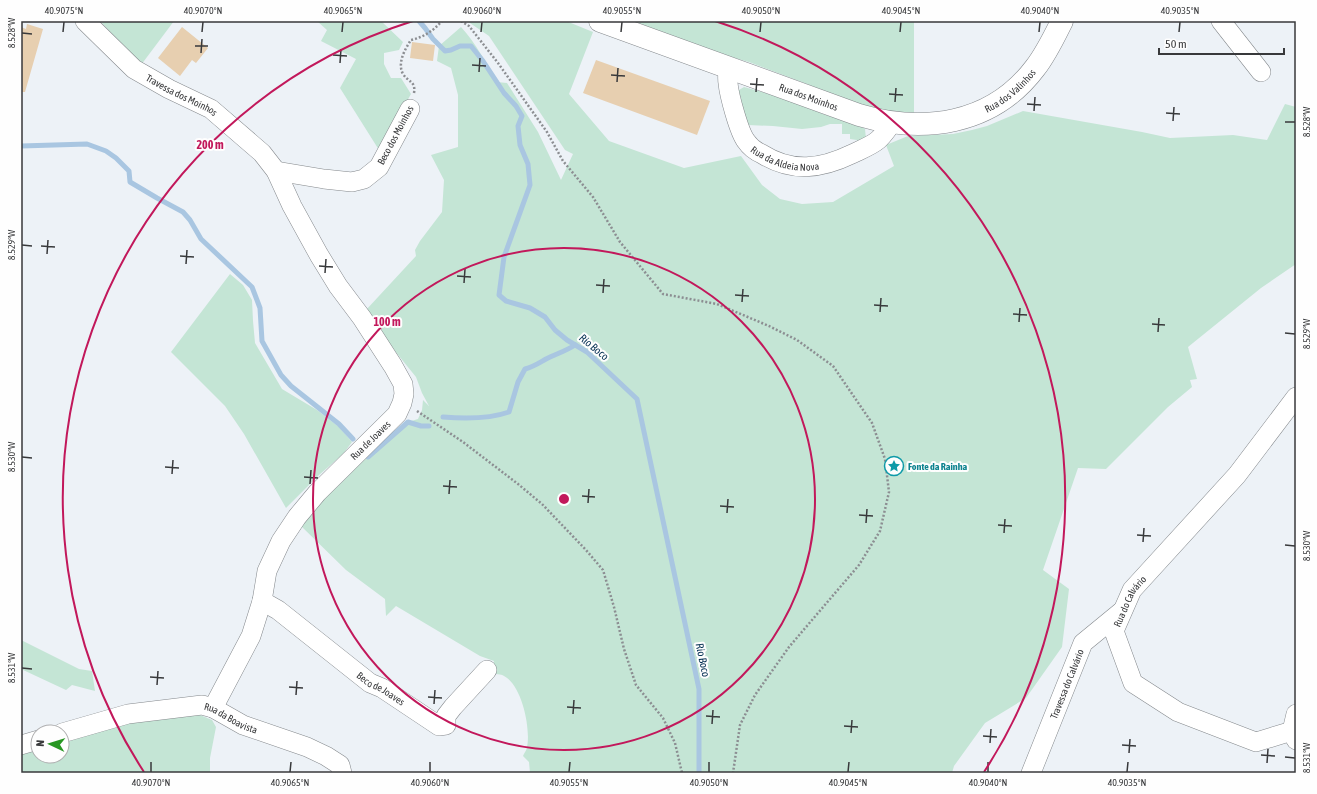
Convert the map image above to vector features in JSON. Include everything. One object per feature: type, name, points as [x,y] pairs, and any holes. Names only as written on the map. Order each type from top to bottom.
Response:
[{"type":"main road","name":"Rua dos Moinhos","points":[[600,21],[878,121],[892,123],[931,124]]},
{"type":"main road","name":"Rua dos Valinhos","points":[[931,124],[950,122],[964,118],[990,107],[1005,97],[1034,69],[1049,46],[1062,21]]},
{"type":"street","name":"Travessa dos Moinhos","points":[[85,21],[134,69],[169,89],[211,109],[262,153],[276,171]]},
{"type":"street","points":[[1220,21],[1261,72]]},
{"type":"street","name":"Rua da Aldeia Nova","points":[[728,68],[728,84],[738,123],[744,139],[754,150],[780,163],[798,167],[809,167],[838,161],[879,139],[892,123]]},
{"type":"street","name":"Beco dos Moinhos","points":[[276,171],[352,182],[364,180],[379,167],[410,109]]},
{"type":"street","name":"Rua de Joaves","points":[[213,708],[251,636],[262,602],[267,571],[281,541],[297,517],[317,493],[397,414],[404,394],[403,384],[374,336],[338,286],[319,255],[292,206],[276,171]]},
{"type":"street","name":"Rua do Calvário","points":[[1295,728],[1256,742],[1178,712],[1133,683],[1114,631],[1132,590],[1237,475],[1296,397]]},
{"type":"street","name":"Beco de Joaves","points":[[262,602],[278,610],[370,683],[382,688],[439,726],[446,725],[446,716],[487,670]]},
{"type":"street","name":"Travessa do Calvário","points":[[1031,773],[1083,643],[1124,610]]},
{"type":"street","name":"Rua da Boavista","points":[[70,731],[128,714],[202,705],[213,708],[243,725],[307,747],[326,756],[340,765],[342,773]]},
{"type":"path","name":"Beco dos Moinhos","points":[[410,109],[414,99],[415,87],[411,80],[403,74],[401,62],[404,50],[411,40],[422,37],[434,30],[442,21]]},
{"type":"path","points":[[461,21],[469,26],[498,63],[547,132],[563,161],[593,197],[620,242],[663,294],[718,304],[797,340],[833,366],[872,423],[886,459],[889,492],[880,531],[859,565],[789,647],[755,695],[740,725],[733,773]]},
{"type":"path","points":[[402,403],[426,416],[530,494],[558,520],[603,570],[624,648],[636,685],[662,718],[675,743],[682,773]]},
{"type":"green space","points":[[100,21],[174,21],[141,65]]},
{"type":"green space","points":[[317,21],[381,21],[403,42],[399,50],[384,53],[384,64],[391,78],[401,78],[411,94],[379,150],[340,88],[356,59],[321,41],[327,30]]},
{"type":"green space","points":[[467,21],[566,21],[593,32],[569,94],[609,141],[684,168],[741,156],[762,185],[780,199],[802,204],[833,202],[894,166],[886,145],[908,136],[953,134],[972,130],[987,126],[1023,111],[1170,138],[1233,135],[1267,140],[1285,104],[1296,107],[1296,264],[1261,288],[1188,347],[1197,379],[1190,380],[1192,387],[1168,407],[1106,469],[1078,468],[1043,570],[1069,589],[1062,647],[1026,698],[985,723],[954,766],[952,773],[530,773],[529,762],[523,756],[527,748],[528,739],[524,708],[516,688],[510,681],[503,675],[492,674],[494,661],[480,656],[396,606],[386,616],[385,599],[346,570],[301,526],[311,510],[362,462],[408,422],[418,419],[422,410],[423,400],[429,406],[416,377],[386,340],[366,310],[416,256],[415,250],[420,241],[442,212],[444,180],[431,155],[458,147],[458,95],[451,68],[437,61],[439,46],[461,27],[476,46],[497,82],[507,83],[538,132],[561,180],[573,154],[565,150],[489,36]]},
{"type":"green space","points":[[633,21],[914,21],[914,114],[910,118],[841,99],[807,84],[749,62],[713,52]]},
{"type":"green space","points":[[744,87],[787,99],[823,114],[861,126],[865,129],[866,139],[856,146],[857,140],[850,139],[850,134],[842,134],[842,124],[830,124],[821,127],[802,129],[748,125],[738,93],[739,90]]},
{"type":"green space","points":[[230,274],[243,285],[252,300],[255,343],[282,389],[317,410],[339,427],[352,442],[343,454],[319,475],[286,508],[244,434],[225,406],[171,352]]},
{"type":"green space","points":[[21,640],[79,669],[92,671],[95,691],[72,685],[66,690],[21,669]]},
{"type":"green space","points":[[200,715],[212,720],[216,727],[210,758],[210,773],[21,773],[21,755],[30,752],[30,764],[70,764],[70,740],[145,719]]},
{"type":"building","points":[[27,24],[43,29],[25,92],[21,92],[21,27],[26,29]]},
{"type":"building","points":[[182,27],[208,48],[196,63],[192,60],[180,76],[158,58]]},
{"type":"building","points":[[412,42],[435,45],[433,61],[410,58]]},
{"type":"building","points":[[596,60],[710,101],[697,135],[583,93]]},
{"type":"waterway","name":"Rio Boco","points":[[419,21],[433,39],[445,51],[460,46],[471,46],[522,116],[518,126],[520,145],[528,164],[530,185],[504,257],[499,295],[506,301],[530,308],[545,317],[555,330],[567,340],[587,352],[637,399],[699,689],[699,773]]},
{"type":"waterway","points":[[21,146],[87,144],[106,151],[116,158],[129,171],[130,182],[183,212],[190,220],[201,239],[252,287],[260,308],[262,341],[281,375],[291,386],[339,424],[353,439]]},
{"type":"waterway","points":[[443,417],[477,418],[509,412],[518,382],[525,369],[575,345]]},
{"type":"waterway","points":[[367,456],[368,457],[408,422],[421,426],[429,426]]},
{"type":"place","name":"Fonte da Rainha","points":[[894,466]]}]
